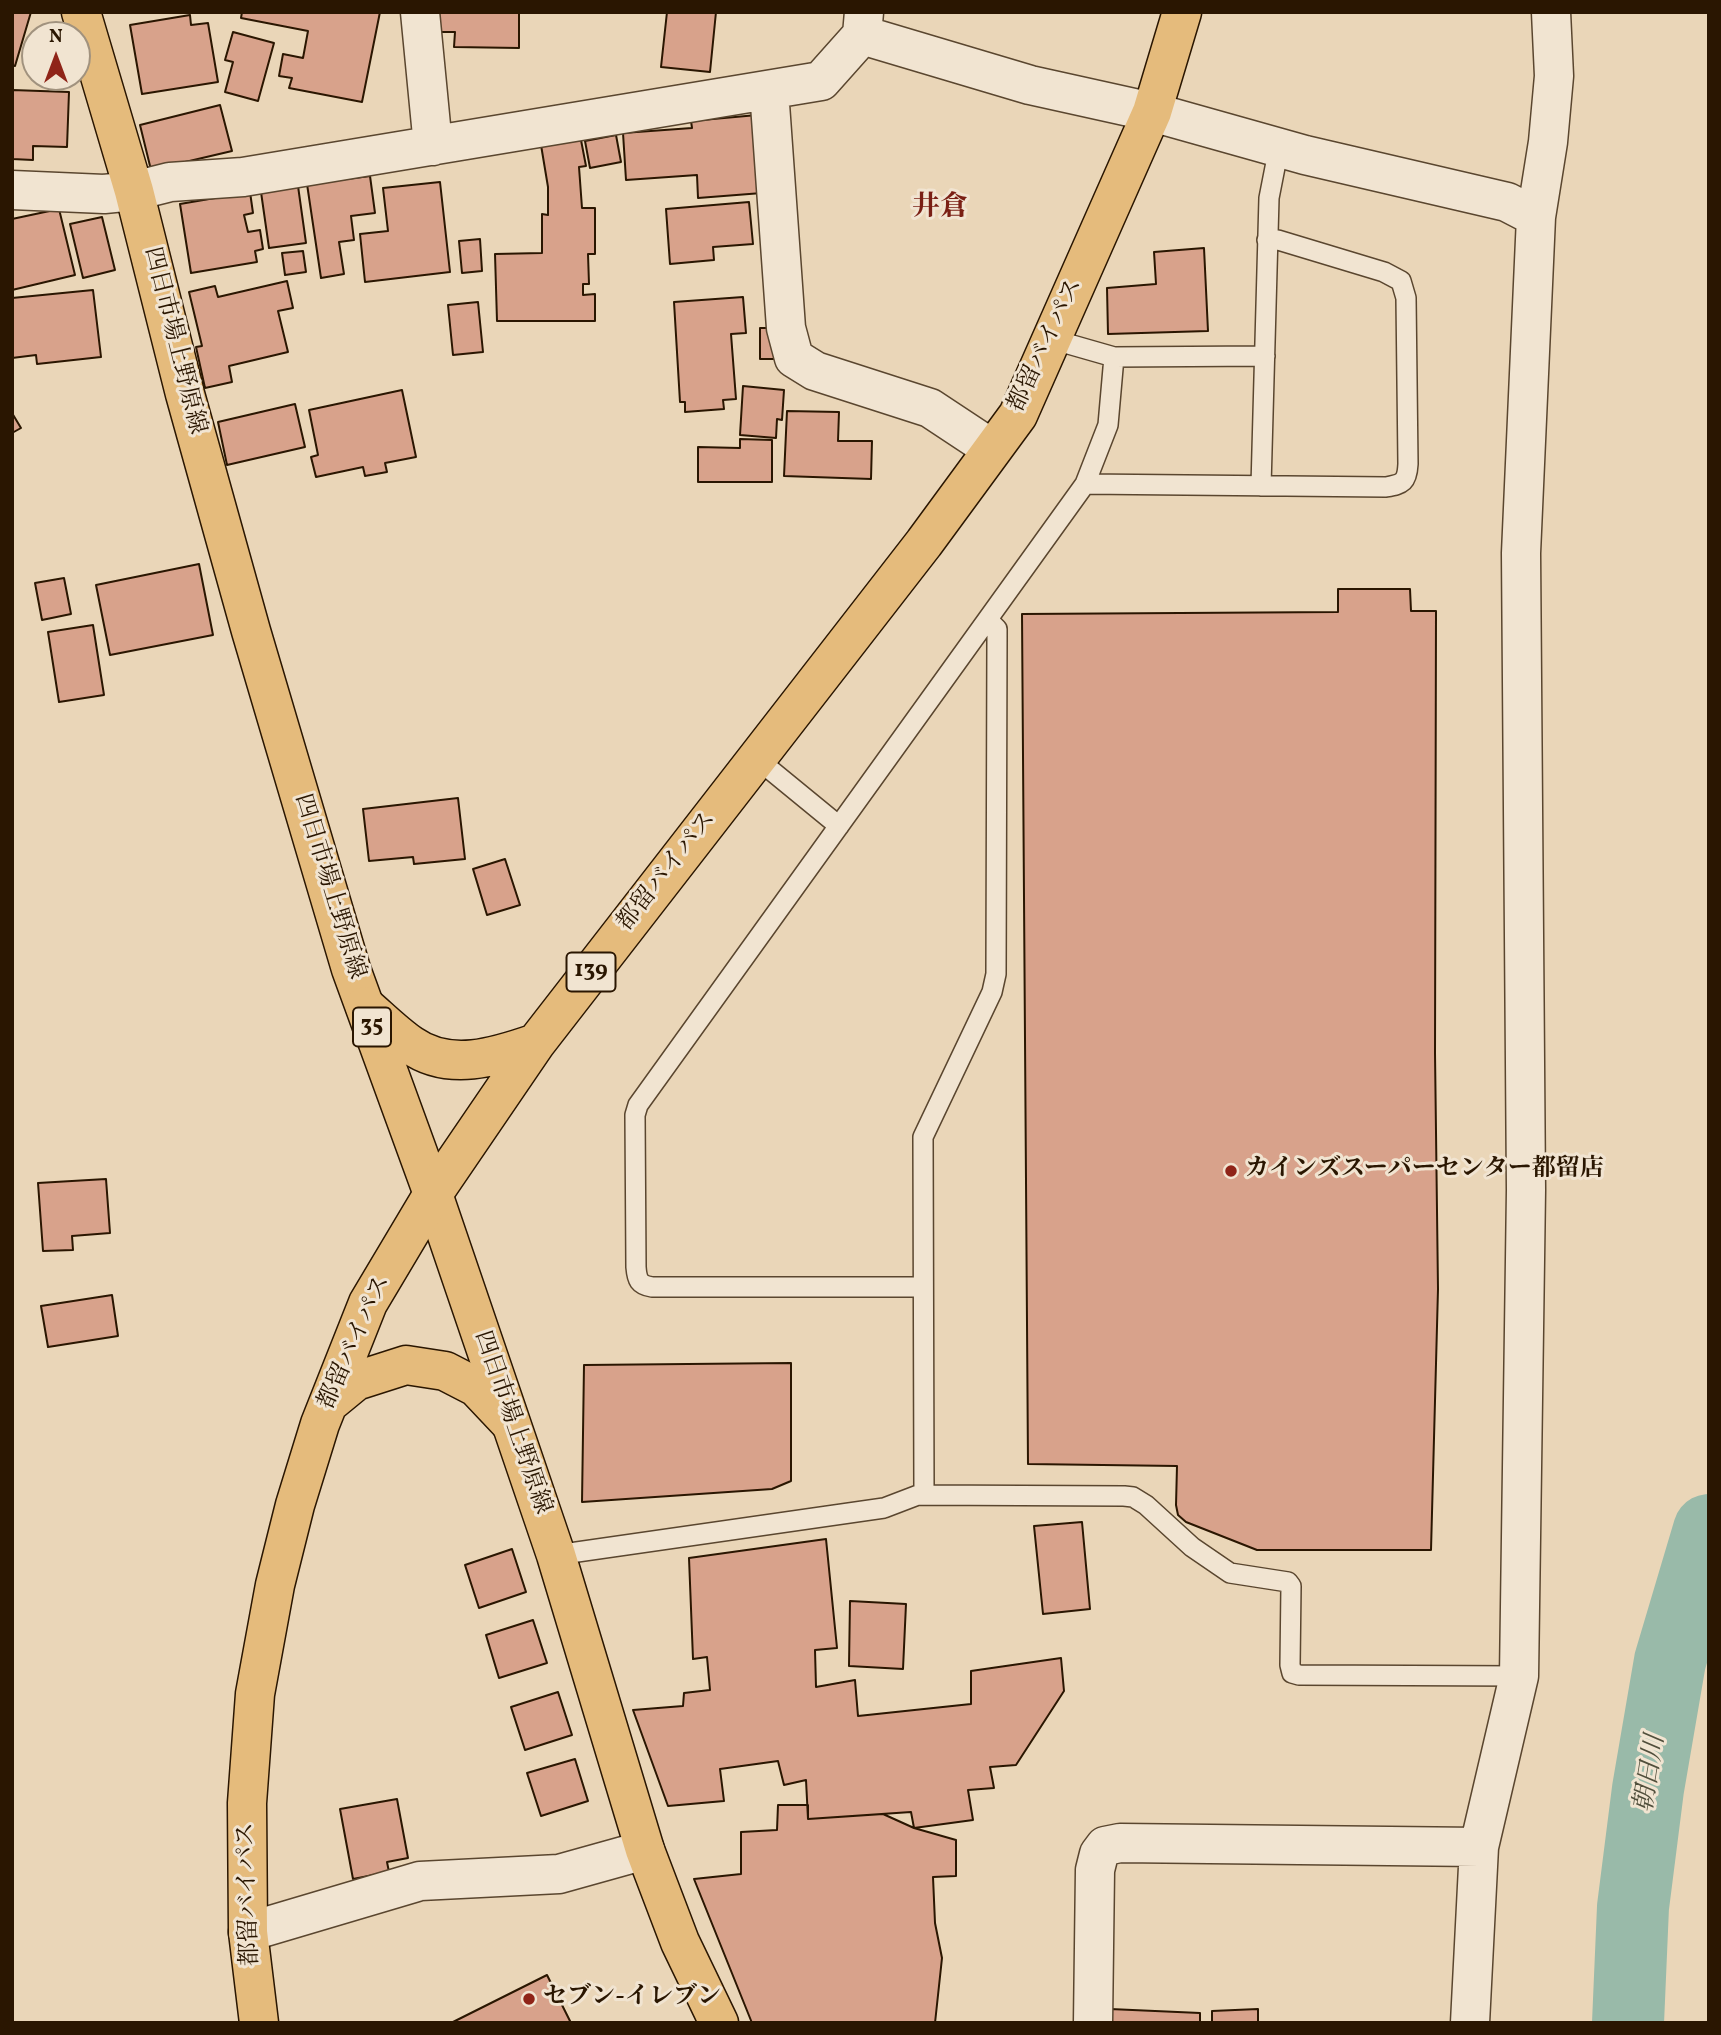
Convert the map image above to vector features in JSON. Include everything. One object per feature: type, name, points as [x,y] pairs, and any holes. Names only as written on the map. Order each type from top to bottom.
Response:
[{"type":"main road","name":"四日市場上野原線","points":[[81,12],[134,191],[185,394],[251,631],[351,970],[433,1194],[556,1555],[645,1850],[680,1942],[719,2023]]},
{"type":"main road","name":"都留バイパス","points":[[259,2023],[248,1932],[247,1803],[255,1694],[275,1585],[295,1505],[328,1404],[368,1303],[433,1194],[536,1043],[924,543],[1018,415],[1152,112],[1182,12]]},
{"type":"main road","points":[[365,1006],[412,1046],[448,1061],[496,1057],[536,1043]]},
{"type":"main road","points":[[328,1404],[356,1381],[406,1365],[444,1371],[476,1387],[510,1423]]},
{"type":"street","points":[[420,12],[433,146]]},
{"type":"street","points":[[1470,2023],[1479,1847],[1519,1676],[1526,1189],[1521,553],[1536,216],[1548,142],[1554,76],[1551,12]]},
{"type":"street","points":[[12,190],[104,194],[134,191],[170,182],[243,177],[821,81],[863,23],[1030,85],[1152,112],[1279,148],[1507,202],[1536,216]]},
{"type":"street","points":[[769,90],[786,328],[794,358],[815,371],[930,408],[992,449]]},
{"type":"street","points":[[1093,2023],[1095,1870],[1099,1854],[1105,1846],[1120,1843],[1479,1847]]},
{"type":"street","points":[[248,1932],[420,1881],[559,1874],[645,1850]]},
{"type":"lane","points":[[1261,486],[1269,198],[1279,148]]},
{"type":"lane","points":[[1086,484],[1386,487],[1405,481],[1408,464],[1406,298],[1401,281],[1384,272],[1278,240],[1268,240]]},
{"type":"lane","points":[[1051,339],[1114,358],[1265,356]]},
{"type":"lane","points":[[923,1287],[642,1285],[637,1279],[636,1109],[1086,484],[1108,425],[1114,358]]},
{"type":"lane","points":[[924,1496],[923,1137],[992,992],[996,974],[997,629],[988,620]]},
{"type":"lane","points":[[756,758],[839,827]]},
{"type":"lane","points":[[556,1555],[884,1508],[909,1497],[1133,1497],[1167,1522],[1192,1547],[1230,1573],[1288,1582],[1291,1586],[1292,1673],[1519,1676]]},
{"type":"building","points":[[12,12],[31,12],[28,21],[21,21],[21,46],[15,66],[12,65]]},
{"type":"building","points":[[242,12],[380,12],[362,102],[289,88],[292,78],[279,76],[283,54],[303,58],[308,31],[241,18]]},
{"type":"building","points":[[435,12],[519,12],[519,48],[454,47],[455,32],[434,32]]},
{"type":"building","points":[[667,12],[716,12],[710,72],[661,67]]},
{"type":"building","points":[[190,15],[191,25],[208,23],[218,82],[142,94],[130,25]]},
{"type":"building","points":[[233,32],[274,43],[258,101],[225,92],[233,62],[225,60]]},
{"type":"building","points":[[12,90],[69,92],[67,147],[33,146],[33,160],[12,159]]},
{"type":"building","points":[[220,105],[232,151],[151,170],[140,125]]},
{"type":"building","points":[[757,115],[762,193],[698,198],[697,175],[626,180],[623,133],[692,128],[691,121]]},
{"type":"building","points":[[616,135],[621,162],[590,168],[585,141]]},
{"type":"building","points":[[581,140],[586,166],[579,167],[582,208],[595,208],[595,254],[588,254],[589,284],[583,284],[583,295],[595,294],[595,321],[497,321],[495,254],[542,253],[542,214],[548,215],[548,187],[541,145]]},
{"type":"building","points":[[370,176],[375,213],[351,216],[354,240],[339,242],[344,274],[321,278],[307,184]]},
{"type":"building","points":[[440,182],[450,272],[365,282],[360,234],[388,231],[383,188]]},
{"type":"building","points":[[298,186],[306,243],[269,248],[261,192]]},
{"type":"building","points":[[250,192],[253,213],[244,215],[248,232],[260,230],[263,249],[255,251],[257,262],[191,273],[180,204]]},
{"type":"building","points":[[749,202],[753,244],[713,247],[714,260],[670,264],[666,209]]},
{"type":"building","points":[[59,209],[75,275],[12,290],[12,219]]},
{"type":"building","points":[[102,217],[115,270],[83,278],[70,224]]},
{"type":"building","points":[[480,239],[482,271],[462,273],[459,241]]},
{"type":"building","points":[[1204,248],[1208,331],[1108,334],[1107,288],[1156,284],[1154,252]]},
{"type":"building","points":[[303,251],[306,272],[285,275],[282,253]]},
{"type":"building","points":[[287,281],[293,308],[278,311],[288,352],[229,366],[232,382],[205,388],[196,347],[202,346],[189,292],[215,286],[218,297]]},
{"type":"building","points":[[93,290],[101,357],[37,364],[36,355],[12,358],[12,298]]},
{"type":"building","points":[[743,297],[746,333],[731,334],[736,399],[723,400],[724,409],[685,412],[685,402],[680,402],[674,302]]},
{"type":"building","points":[[478,302],[483,352],[453,355],[448,305]]},
{"type":"building","points":[[760,328],[776,328],[776,359],[760,359]]},
{"type":"building","points":[[743,386],[784,390],[782,420],[777,419],[776,438],[740,435]]},
{"type":"building","points":[[402,390],[416,457],[385,463],[387,472],[365,476],[363,467],[316,477],[311,457],[318,455],[309,410]]},
{"type":"building","points":[[295,404],[305,447],[227,465],[218,422]]},
{"type":"building","points":[[787,411],[839,412],[838,441],[872,441],[871,479],[784,476]]},
{"type":"building","points":[[12,413],[21,428],[12,433]]},
{"type":"building","points":[[740,439],[772,440],[772,482],[698,482],[698,447],[740,448]]},
{"type":"building","points":[[199,564],[213,635],[110,655],[96,585]]},
{"type":"building","points":[[64,578],[71,614],[42,620],[35,583]]},
{"type":"building","name":"カインズスーパーセンター都留店","points":[[1338,589],[1410,589],[1411,611],[1436,611],[1435,1053],[1438,1289],[1431,1550],[1257,1550],[1186,1522],[1178,1515],[1177,1466],[1028,1464],[1022,614],[1338,612]]},
{"type":"building","points":[[93,625],[104,695],[59,702],[48,632]]},
{"type":"building","points":[[458,798],[465,859],[414,864],[413,857],[369,861],[363,809]]},
{"type":"building","points":[[505,859],[520,905],[487,915],[473,869]]},
{"type":"building","points":[[106,1179],[110,1233],[72,1236],[73,1250],[43,1251],[38,1183]]},
{"type":"building","points":[[112,1295],[118,1336],[48,1347],[41,1306]]},
{"type":"building","points":[[791,1363],[791,1481],[772,1489],[582,1502],[584,1365]]},
{"type":"building","points":[[1082,1522],[1090,1609],[1043,1614],[1034,1526]]},
{"type":"building","points":[[826,1539],[837,1648],[815,1650],[816,1687],[855,1680],[858,1716],[971,1704],[971,1671],[1061,1658],[1064,1691],[1016,1765],[990,1767],[994,1788],[968,1790],[973,1820],[914,1828],[911,1812],[808,1819],[806,1780],[784,1785],[778,1761],[720,1769],[724,1801],[668,1806],[633,1710],[683,1706],[684,1693],[710,1690],[707,1657],[693,1659],[689,1558]]},
{"type":"building","points":[[512,1549],[526,1592],[479,1608],[465,1565]]},
{"type":"building","points":[[850,1601],[906,1604],[903,1669],[849,1666]]},
{"type":"building","points":[[533,1620],[547,1663],[499,1678],[486,1635]]},
{"type":"building","points":[[558,1692],[572,1735],[525,1750],[511,1707]]},
{"type":"building","points":[[575,1759],[588,1801],[541,1816],[527,1773]]},
{"type":"building","points":[[397,1799],[408,1858],[387,1862],[389,1872],[353,1879],[340,1809]]},
{"type":"building","points":[[778,1805],[808,1805],[808,1819],[883,1814],[914,1828],[956,1840],[956,1876],[933,1877],[935,1923],[942,1958],[935,2023],[752,2023],[694,1879],[741,1874],[741,1832],[777,1830]]},
{"type":"building","name":"セブン-イレブン","points":[[547,1975],[571,2023],[451,2023]]},
{"type":"building","points":[[1110,2009],[1200,2013],[1200,2023],[1105,2023]]},
{"type":"building","points":[[1258,2009],[1258,2023],[1212,2023],[1212,2011]]},
{"type":"waterway","name":"朝日川","points":[[1628,2023],[1633,1907],[1648,1789],[1670,1661],[1709,1530]]},
{"type":"place","name":"カインズスーパーセンター都留店","points":[[1231,1171]]},
{"type":"place","name":"セブン-イレブン","points":[[529,1999]]},
{"type":"district","name":"井倉","points":[[940,210]]}]
